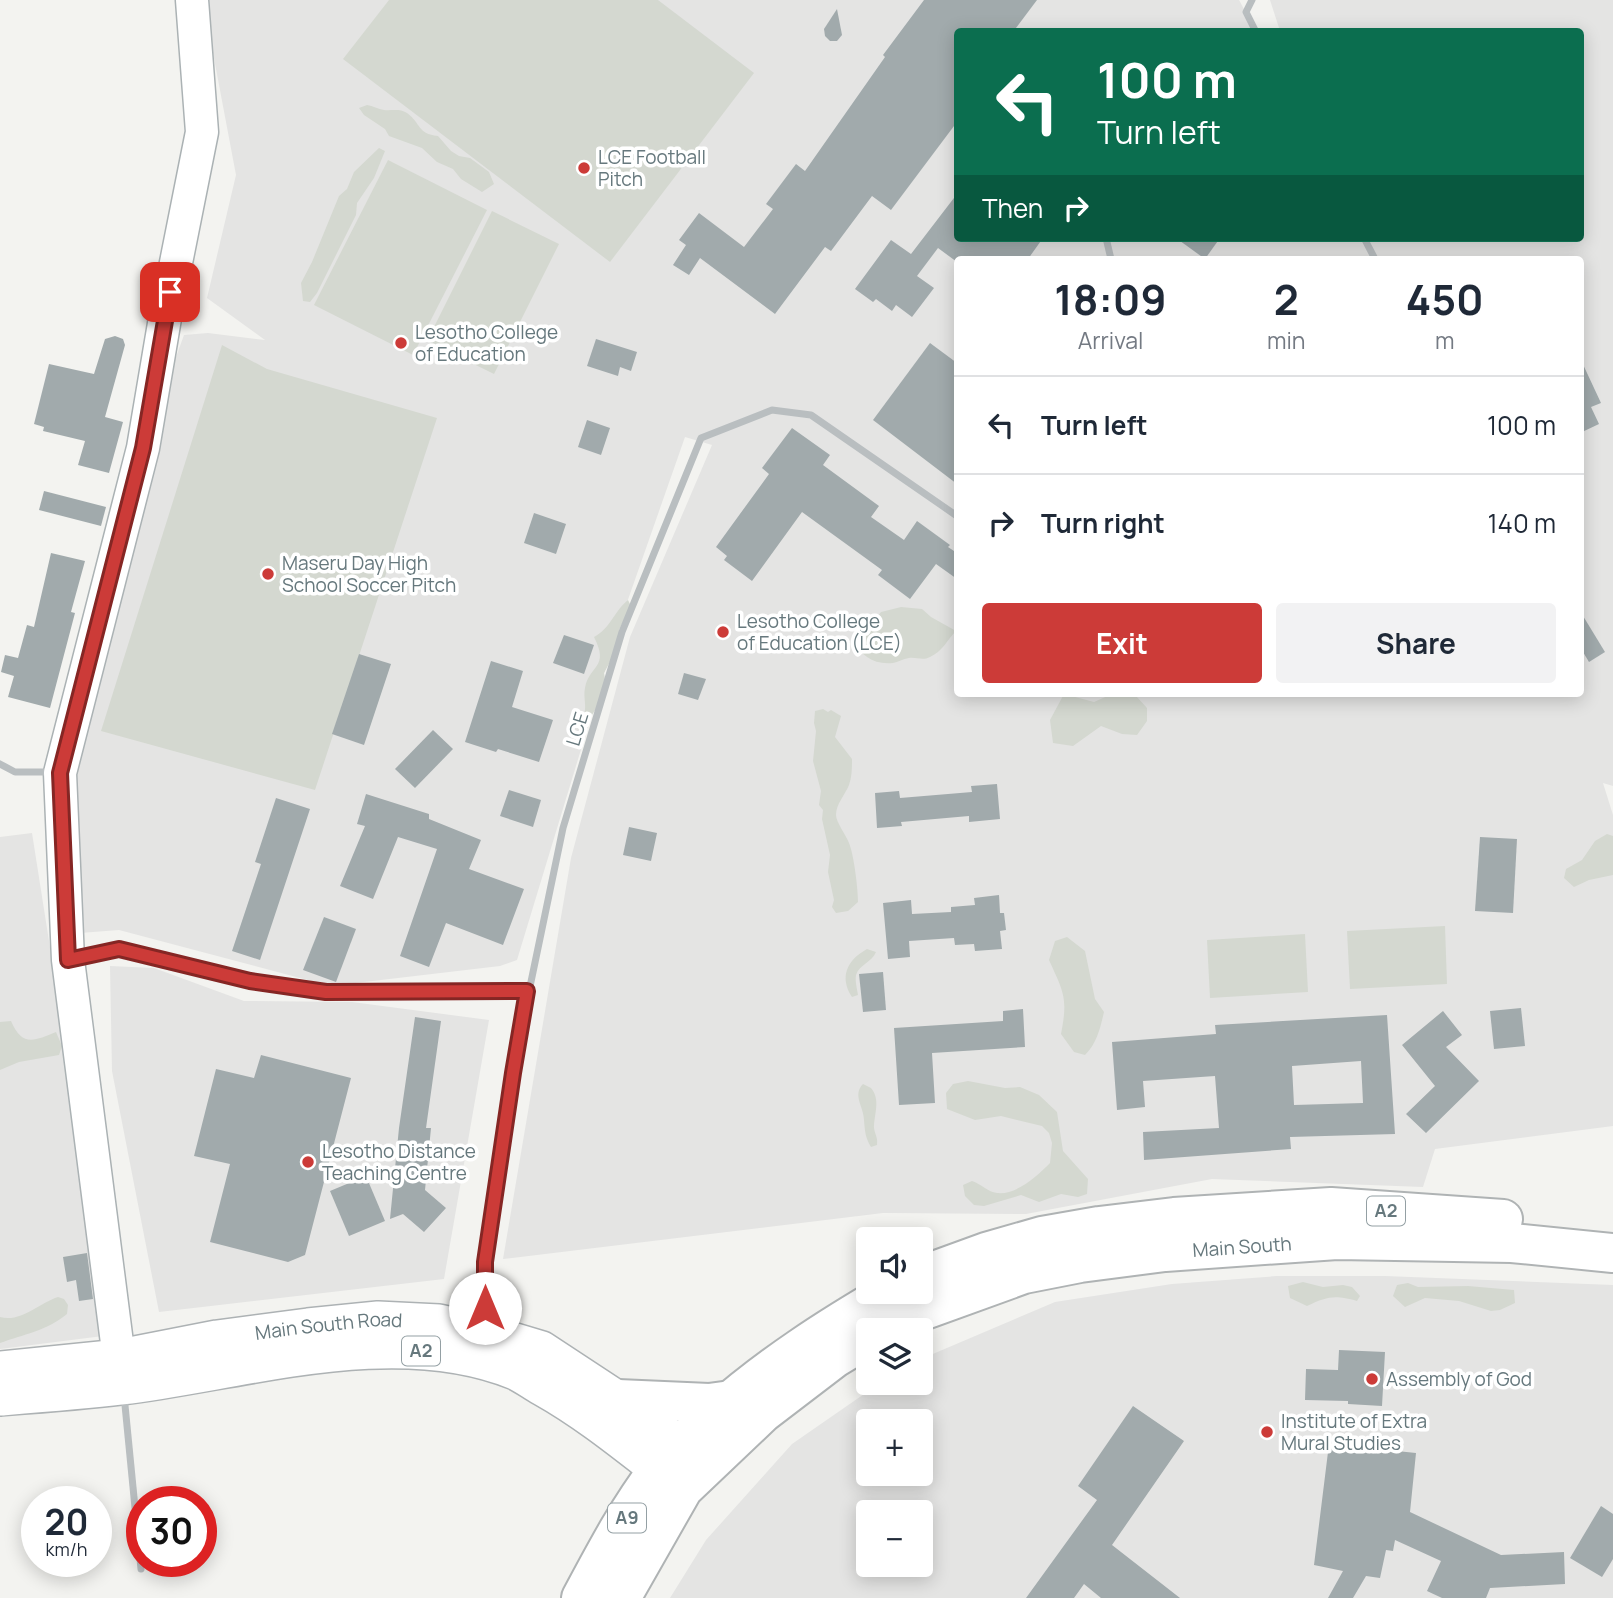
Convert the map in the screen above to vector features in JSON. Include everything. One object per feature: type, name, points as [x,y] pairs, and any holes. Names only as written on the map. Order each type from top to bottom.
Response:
[{"type":"highway","name":"Main South","points":[[933,1271],[1042,1236],[1099,1226],[1174,1217],[1331,1207],[1613,1228]]},
{"type":"highway","name":"Main South","points":[[903,1318],[1024,1273],[1165,1252],[1337,1240],[1512,1243],[1613,1254]]},
{"type":"highway","points":[[682,1467],[731,1400],[762,1374],[830,1326],[869,1304]]},
{"type":"highway","points":[[682,1467],[763,1413],[856,1345]]},
{"type":"highway","points":[[618,1399],[709,1403],[731,1400]]},
{"type":"highway","name":"A9","points":[[581,1598],[612,1541],[682,1467]]},
{"type":"highway","name":"A9","points":[[621,1598],[682,1467]]},
{"type":"main road","name":"Main South Road","points":[[0,1398],[121,1372],[217,1338],[378,1319],[439,1322],[542,1349],[618,1399],[682,1467]]},
{"type":"main road","name":"Main South Road","points":[[0,1369],[121,1372],[248,1365],[344,1354],[413,1350],[467,1358],[515,1372],[682,1467]]},
{"type":"street","points":[[133,1486],[121,1372],[68,960],[60,773],[143,448],[164,318],[202,132],[192,0]]},
{"type":"street","points":[[1252,0],[1245,12],[1253,28]]},
{"type":"street","name":"LCE","points":[[485,1332],[485,1262],[513,1073],[527,991],[563,828],[622,632],[701,438],[772,410],[811,415],[954,514]]},
{"type":"street","points":[[0,764],[15,772],[60,773]]},
{"type":"street","points":[[68,960],[119,949],[250,981],[326,992],[527,991]]},
{"type":"shaded area","points":[[203,0],[1239,0],[1254,28],[954,28],[954,242],[1584,242],[1584,28],[1279,28],[1270,0],[1613,0],[1613,786],[1603,783],[1613,815],[1613,1126],[1435,1149],[1423,1187],[1212,1179],[1026,1214],[883,1213],[503,1259],[571,858],[630,637],[712,445],[685,437],[617,631],[517,960],[500,966],[330,986],[119,930],[67,934],[60,773],[143,448],[184,335],[208,333],[265,340],[207,298],[236,175]]},
{"type":"shaded area","name":"LCE Football Pitch","points":[[389,0],[658,0],[754,73],[610,262],[343,59]]},
{"type":"shaded area","points":[[367,105],[407,113],[426,133],[438,136],[451,151],[470,158],[489,172],[494,184],[482,192],[461,179],[453,169],[437,162],[422,148],[389,136],[385,129],[364,115],[359,108]]},
{"type":"shaded area","points":[[379,148],[385,151],[374,178],[357,203],[356,215],[317,293],[310,302],[303,301],[301,283],[339,196],[347,189],[354,172]]},
{"type":"shaded area","points":[[388,160],[487,210],[413,355],[314,305]]},
{"type":"shaded area","points":[[492,211],[559,244],[494,374],[427,341]]},
{"type":"shaded area","name":"Maseru Day High School Soccer Pitch","points":[[222,345],[267,369],[437,418],[315,790],[101,731]]},
{"type":"shaded area","points":[[628,600],[631,606],[619,630],[619,645],[604,673],[602,698],[588,720],[584,715],[585,688],[600,655],[594,637],[605,629]]},
{"type":"shaded area","points":[[901,607],[922,609],[954,630],[954,633],[938,652],[927,658],[880,662],[860,651],[853,640],[858,628],[871,625],[881,612]]},
{"type":"shaded area","points":[[1062,697],[1094,702],[1105,697],[1137,697],[1147,708],[1147,721],[1137,735],[1122,734],[1101,726],[1073,746],[1053,743],[1050,720]]},
{"type":"shaded area","points":[[823,709],[841,716],[835,737],[852,759],[850,782],[836,815],[851,848],[858,902],[848,911],[836,913],[832,907],[834,900],[828,872],[830,855],[822,819],[823,810],[819,805],[821,791],[813,761],[815,711]]},
{"type":"shaded area","points":[[32,833],[111,1335],[0,1349],[0,837]]},
{"type":"shaded area","points":[[1607,834],[1613,836],[1613,875],[1589,880],[1574,887],[1564,878],[1566,869],[1582,860],[1595,841]]},
{"type":"shaded area","points":[[1445,926],[1447,984],[1350,989],[1347,931]]},
{"type":"shaded area","points":[[1305,934],[1308,992],[1210,998],[1207,940]]},
{"type":"shaded area","points":[[1067,937],[1085,951],[1095,999],[1104,1012],[1095,1041],[1085,1055],[1074,1052],[1061,1034],[1063,996],[1049,960],[1055,941]]},
{"type":"shaded area","points":[[867,949],[876,952],[856,975],[858,995],[852,997],[846,983],[847,970],[854,958]]},
{"type":"shaded area","points":[[110,966],[154,968],[244,1001],[352,1002],[489,1020],[444,1279],[159,1312],[112,1071]]},
{"type":"shaded area","points":[[11,1021],[20,1035],[29,1040],[56,1032],[62,1046],[59,1055],[19,1062],[0,1070],[0,1022]]},
{"type":"shaded area","points":[[968,1081],[1005,1088],[1020,1087],[1039,1095],[1057,1112],[1063,1151],[1088,1179],[1087,1194],[1078,1197],[1061,1194],[1039,1202],[1021,1195],[984,1206],[974,1205],[965,1196],[963,1185],[972,1181],[997,1193],[1019,1188],[1050,1163],[1052,1143],[1049,1133],[1042,1126],[1001,1116],[975,1120],[947,1109],[946,1093],[953,1084]]},
{"type":"shaded area","points":[[863,1084],[871,1088],[876,1102],[874,1128],[877,1145],[871,1147],[858,1097]]},
{"type":"shaded area","name":"Institute of Extra Mural Studies","points":[[1277,1276],[1385,1276],[1613,1285],[1613,1598],[670,1598],[706,1540],[792,1444],[863,1395],[933,1395],[933,1354],[1055,1302],[1172,1284]]},
{"type":"shaded area","points":[[1303,1282],[1323,1287],[1352,1287],[1360,1296],[1357,1301],[1332,1298],[1307,1306],[1290,1298],[1288,1286]]},
{"type":"shaded area","points":[[1408,1283],[1418,1287],[1468,1286],[1514,1290],[1515,1303],[1491,1311],[1459,1301],[1425,1298],[1405,1307],[1393,1296],[1397,1285]]},
{"type":"shaded area","points":[[58,1297],[64,1299],[68,1305],[67,1314],[43,1328],[0,1343],[0,1317],[23,1315]]},
{"type":"building","points":[[924,0],[1037,0],[1016,28],[954,28],[954,126],[891,210],[872,196],[831,251],[825,247],[775,314],[700,258],[689,275],[673,265],[686,245],[679,240],[699,213],[744,247],[773,209],[766,204],[796,164],[805,171],[885,57],[883,55]]},
{"type":"building","points":[[837,9],[842,35],[837,41],[830,41],[825,36],[824,29]]},
{"type":"building","points":[[954,198],[954,242],[1040,242],[1030,256],[954,256],[954,260],[938,248],[917,276],[934,288],[912,317],[896,305],[892,311],[876,299],[873,302],[855,289],[891,240],[911,254]]},
{"type":"building","points":[[1182,242],[1217,242],[1207,256],[1201,256]]},
{"type":"building","points":[[115,336],[123,339],[125,345],[105,417],[123,422],[109,473],[78,465],[85,441],[43,431],[44,427],[34,424],[49,364],[94,374],[105,339]]},
{"type":"building","points":[[596,339],[637,352],[631,371],[620,367],[618,376],[587,366]]},
{"type":"building","points":[[930,343],[954,361],[954,482],[873,420]]},
{"type":"building","points":[[1584,367],[1601,403],[1591,407],[1599,424],[1584,431]]},
{"type":"building","points":[[587,420],[610,428],[601,455],[578,447]]},
{"type":"building","points":[[792,428],[830,455],[823,465],[879,506],[871,517],[904,540],[917,521],[950,545],[948,547],[954,551],[954,577],[936,564],[910,599],[878,575],[882,570],[802,512],[752,581],[724,560],[727,556],[716,547],[769,474],[762,468]]},
{"type":"building","points":[[44,491],[106,507],[101,526],[39,510]]},
{"type":"building","points":[[534,513],[566,524],[556,554],[524,543]]},
{"type":"building","points":[[51,553],[85,561],[71,612],[75,613],[50,708],[8,697],[14,676],[1,672],[5,655],[18,658],[27,625],[34,627]]},
{"type":"building","points":[[1584,618],[1605,652],[1589,662],[1584,654]]},
{"type":"building","points":[[564,635],[594,645],[584,674],[553,663]]},
{"type":"building","points":[[359,654],[391,664],[364,745],[332,734]]},
{"type":"building","points":[[491,661],[523,671],[512,707],[553,720],[539,762],[465,742]]},
{"type":"building","points":[[684,673],[706,679],[698,700],[678,694]]},
{"type":"building","points":[[433,730],[453,749],[415,788],[395,769]]},
{"type":"building","points":[[997,784],[1000,819],[969,822],[969,816],[901,822],[902,826],[877,828],[875,793],[899,791],[900,798],[972,792],[971,786]]},
{"type":"building","points":[[509,790],[541,800],[533,827],[500,816]]},
{"type":"building","points":[[366,794],[429,814],[429,819],[481,840],[469,869],[524,889],[503,945],[446,923],[429,967],[400,956],[437,849],[398,837],[373,899],[340,886],[365,826],[357,824]]},
{"type":"building","points":[[276,798],[310,809],[260,960],[232,951],[261,864],[255,862]]},
{"type":"building","points":[[629,827],[657,833],[651,861],[623,855]]},
{"type":"building","points":[[1480,837],[1517,839],[1513,913],[1475,911]]},
{"type":"building","points":[[999,895],[1000,913],[1004,913],[1006,930],[1000,931],[1002,949],[975,951],[974,944],[955,945],[954,938],[909,941],[910,957],[888,959],[883,903],[911,900],[912,914],[951,912],[951,907],[975,905],[974,898]]},
{"type":"building","points":[[324,917],[356,929],[336,982],[303,970]]},
{"type":"building","points":[[883,972],[886,1010],[863,1012],[859,974]]},
{"type":"building","points":[[1521,1008],[1525,1046],[1494,1049],[1490,1011]]},
{"type":"building","points":[[1023,1009],[1025,1047],[932,1053],[935,1103],[899,1105],[894,1028],[1003,1021],[1003,1011]]},
{"type":"building","points":[[1443,1011],[1462,1035],[1446,1047],[1479,1081],[1426,1133],[1406,1114],[1435,1086],[1402,1045]]},
{"type":"building","points":[[1387,1015],[1395,1134],[1290,1137],[1291,1149],[1144,1160],[1143,1132],[1219,1128],[1215,1076],[1143,1081],[1145,1107],[1117,1110],[1112,1042],[1216,1034],[1215,1025]],"holes":[[[1361,1061],[1363,1103],[1294,1105],[1292,1066]]]},
{"type":"building","points":[[415,1017],[441,1021],[426,1128],[431,1128],[425,1190],[446,1208],[424,1232],[403,1214],[390,1219],[399,1128]]},
{"type":"building","name":"Lesotho Distance Teaching Centre","points":[[261,1055],[351,1078],[305,1255],[288,1262],[210,1242],[230,1164],[194,1156],[216,1069],[254,1078]]},
{"type":"building","points":[[366,1176],[385,1221],[349,1236],[330,1191]]},
{"type":"building","points":[[87,1253],[93,1299],[79,1301],[76,1280],[67,1282],[63,1257]]},
{"type":"building","points":[[1339,1350],[1385,1352],[1382,1406],[1348,1404],[1348,1401],[1305,1400],[1306,1369],[1338,1370]]},
{"type":"building","points":[[1133,1406],[1184,1441],[1112,1545],[1180,1598],[1101,1598],[1084,1584],[1074,1598],[1026,1598],[1097,1500],[1078,1486]]},
{"type":"building","points":[[1329,1444],[1416,1453],[1410,1512],[1501,1555],[1564,1552],[1565,1584],[1490,1588],[1486,1598],[1442,1598],[1427,1591],[1441,1561],[1395,1540],[1393,1551],[1386,1550],[1380,1578],[1366,1576],[1353,1598],[1328,1598],[1343,1571],[1314,1565]]},
{"type":"building","points":[[1601,1506],[1613,1514],[1613,1559],[1602,1577],[1570,1558]]},
{"type":"place","name":"LCE Football Pitch","points":[[584,168]]},
{"type":"place","name":"Lesotho College of Education","points":[[401,343]]},
{"type":"place","name":"Maseru Day High School Soccer Pitch","points":[[268,574]]},
{"type":"place","name":"Lesotho College of Education (LCE)","points":[[723,632]]},
{"type":"place","name":"Lesotho Distance Teaching Centre","points":[[308,1162]]},
{"type":"place","name":"Assembly of God","points":[[1372,1379]]},
{"type":"place","name":"Institute of Extra Mural Studies","points":[[1267,1432]]},
{"type":"route","points":[[170,292],[143,448],[60,773],[68,960],[119,949],[250,981],[326,992],[527,991],[485,1262],[485,1308]]}]
